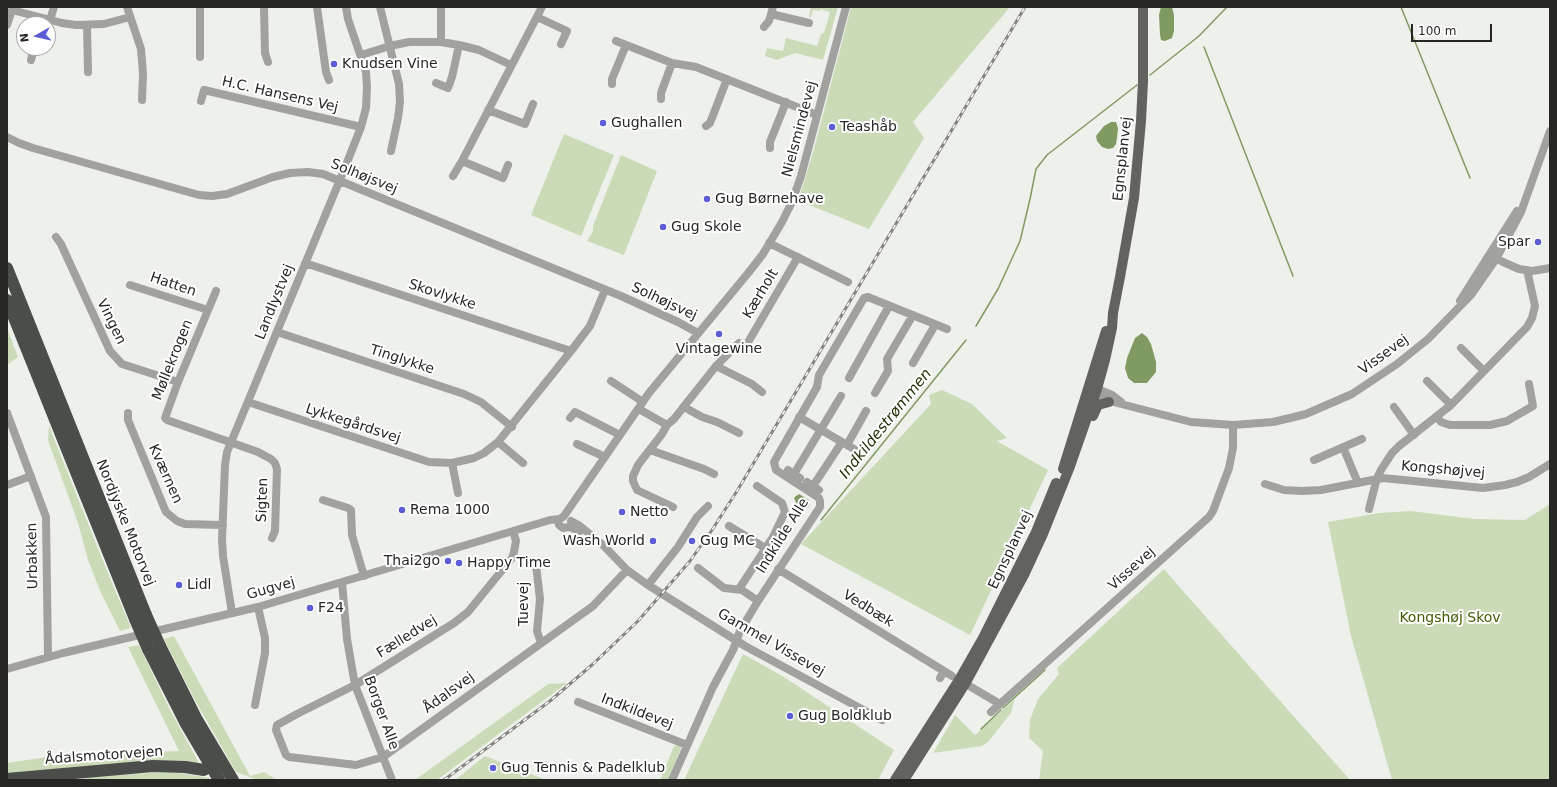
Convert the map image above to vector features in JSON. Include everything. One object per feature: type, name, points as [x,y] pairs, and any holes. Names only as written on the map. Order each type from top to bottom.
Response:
[{"type":"highway","name":"Nordjyske Motorvej","points":[[7,268],[140,617]]},
{"type":"highway","name":"Nordjyske Motorvej","points":[[7,300],[186,724],[220,780]]},
{"type":"highway","name":"Nordjyske Motorvej","points":[[154,647],[233,780]]},
{"type":"highway","name":"Ådalsmotorvejen","points":[[7,779],[153,766],[185,767],[204,770]]},
{"type":"main road","name":"Egnsplanvej","points":[[895,780],[959,680],[1000,606],[1036,532],[1063,468],[1109,344],[1113,313],[1128,238],[1138,160],[1143,81],[1143,7]]},
{"type":"main road","name":"Egnsplanvej","points":[[904,780],[965,684],[1006,611],[1043,534],[1078,446],[1103,338],[1113,313]]},
{"type":"main road","points":[[1078,446],[1098,405],[1109,402]]},
{"type":"street","points":[[127,7],[141,49],[143,74],[142,100]]},
{"type":"street","points":[[200,7],[200,57]]},
{"type":"street","points":[[264,7],[265,53],[268,62]]},
{"type":"street","points":[[317,7],[326,72],[329,80]]},
{"type":"street","name":"Landlystvej","points":[[232,613],[223,556],[225,465],[227,452],[361,127],[366,108],[366,72],[348,19],[346,7]]},
{"type":"street","points":[[380,7],[399,84],[400,102],[391,151]]},
{"type":"street","points":[[441,7],[441,42]]},
{"type":"street","points":[[453,176],[542,7]]},
{"type":"street","name":"Nielsmindevej","points":[[565,521],[575,501],[641,405],[749,272],[782,222],[795,194],[818,115],[846,7]]},
{"type":"street","points":[[7,25],[12,9],[28,16]]},
{"type":"street","points":[[764,27],[769,21],[772,10],[809,23]]},
{"type":"street","points":[[56,21],[68,24],[87,25],[104,24],[130,17]]},
{"type":"street","points":[[537,17],[567,31],[561,44]]},
{"type":"street","points":[[87,25],[88,72]]},
{"type":"street","points":[[616,41],[672,63],[696,67],[818,115]]},
{"type":"street","points":[[361,55],[409,42],[441,42],[479,50],[511,65]]},
{"type":"street","points":[[436,83],[448,88],[459,45]]},
{"type":"street","points":[[612,84],[612,79],[626,45]]},
{"type":"street","points":[[30,60],[31,56]]},
{"type":"street","points":[[662,99],[661,93],[672,63]]},
{"type":"street","points":[[706,126],[710,122],[727,79]]},
{"type":"street","name":"H.C. Hansens Vej","points":[[201,101],[204,90],[361,127]]},
{"type":"street","points":[[770,148],[770,142],[786,102]]},
{"type":"street","points":[[488,110],[525,124],[533,104]]},
{"type":"street","name":"Vissevej","points":[[1091,391],[1109,402],[1126,404],[1191,422],[1233,425],[1272,422],[1306,414],[1352,394],[1398,364],[1428,339],[1451,315],[1493,257],[1521,212],[1550,131]]},
{"type":"street","name":"Solhøjsvej","points":[[7,137],[20,144],[33,148],[199,195],[212,196],[227,194],[274,177],[290,173],[316,173],[339,180],[605,290],[678,322],[698,333]]},
{"type":"street","points":[[462,161],[503,178],[508,166]]},
{"type":"street","name":"Vingen","points":[[56,237],[61,244],[110,351],[122,364],[178,382]]},
{"type":"street","points":[[769,243],[848,282]]},
{"type":"street","name":"Kærholt","points":[[673,507],[638,490],[633,481],[633,476],[638,465],[662,434],[667,425],[684,407],[716,366],[743,344],[798,257]]},
{"type":"street","points":[[1493,257],[1514,267],[1532,271],[1550,268]]},
{"type":"street","name":"Skovlykke","points":[[305,263],[571,351]]},
{"type":"street","name":"Kongshøjvej","points":[[1370,509],[1377,478],[1392,453],[1451,405],[1527,327],[1532,318],[1535,306],[1528,270]]},
{"type":"street","name":"Hatten","points":[[130,284],[208,310]]},
{"type":"street","name":"Lykkegårdsvej","points":[[248,402],[429,462],[452,463],[474,458],[498,442],[512,427],[590,326],[605,290]]},
{"type":"street","name":"Møllekrogen","points":[[216,291],[178,382],[165,418],[167,420],[231,441]]},
{"type":"street","name":"Indkilde Alle","points":[[736,640],[758,600],[820,507],[819,498],[776,470],[774,467],[774,462],[816,387],[819,375],[864,298],[868,297],[946,329]]},
{"type":"street","points":[[849,378],[889,306]]},
{"type":"street","points":[[875,393],[888,371],[887,359],[913,316]]},
{"type":"street","points":[[913,363],[935,325]]},
{"type":"street","name":"Tinglykke","points":[[276,332],[464,394],[481,402],[512,427]]},
{"type":"street","points":[[1462,348],[1484,371]]},
{"type":"street","points":[[716,366],[752,384],[762,392]]},
{"type":"street","points":[[611,381],[667,425]]},
{"type":"street","points":[[1427,381],[1451,405]]},
{"type":"street","points":[[1529,384],[1533,406],[1533,416]]},
{"type":"street","name":"Vissevej","points":[[1091,391],[1112,395],[1126,404]]},
{"type":"street","name":"Indkilde Alle","points":[[841,396],[821,430],[803,480],[848,445],[866,411]]},
{"type":"street","points":[[1437,417],[1442,422],[1450,425],[1490,425],[1507,421],[1533,406]]},
{"type":"street","points":[[684,407],[702,417],[717,422],[739,433]]},
{"type":"street","points":[[1394,407],[1414,435]]},
{"type":"street","name":"Urbakken","points":[[7,412],[46,517],[48,657]]},
{"type":"street","name":"Kværnen","points":[[128,413],[128,420],[166,512],[177,521],[185,524],[223,525]]},
{"type":"street","points":[[575,413],[620,435]]},
{"type":"street","points":[[799,417],[848,445]]},
{"type":"street","name":"Vissevej","points":[[991,712],[1209,517],[1213,511],[1229,468],[1233,448],[1233,425]]},
{"type":"street","points":[[1314,460],[1362,439]]},
{"type":"street","name":"Sigten","points":[[231,441],[258,452],[275,463],[277,470],[275,531],[272,538]]},
{"type":"street","points":[[498,442],[523,463]]},
{"type":"street","points":[[577,444],[605,457]]},
{"type":"street","points":[[1343,447],[1358,483]]},
{"type":"street","points":[[650,450],[714,474]]},
{"type":"street","points":[[452,463],[458,493]]},
{"type":"street","name":"Kongshøjvej","points":[[1265,484],[1284,490],[1321,490],[1377,478],[1404,479],[1483,488],[1517,482],[1529,477],[1550,464]]},
{"type":"street","points":[[7,485],[31,476]]},
{"type":"street","name":"Indkilde Alle","points":[[739,589],[773,537],[785,512],[782,503],[757,486]]},
{"type":"street","points":[[322,500],[351,510],[352,535],[364,576]]},
{"type":"street","points":[[648,585],[678,547],[697,517],[708,506]]},
{"type":"street","name":"Gugvej","points":[[7,669],[48,657],[258,607],[513,531],[540,524],[565,521]]},
{"type":"street","name":"Gammel Vissevej","points":[[565,521],[588,533],[603,545],[628,570],[648,585],[736,640],[882,720]]},
{"type":"street","name":"Indkilde Alle","points":[[730,526],[765,548]]},
{"type":"street","name":"Fælledvej","points":[[276,730],[277,725],[355,685],[454,624],[468,612],[512,558],[516,541],[513,531]]},
{"type":"street","name":"Tuevej","points":[[536,565],[540,599],[537,631],[541,643]]},
{"type":"street","points":[[698,568],[724,588],[739,589],[758,600]]},
{"type":"street","name":"Vedbæk","points":[[778,569],[942,675],[952,676]]},
{"type":"street","name":"Ådalsvej","points":[[276,730],[286,755],[289,757],[356,765],[383,757],[593,606],[628,570]]},
{"type":"street","name":"Borger Alle","points":[[342,582],[347,639],[355,685],[392,780]]},
{"type":"street","points":[[255,705],[265,653],[265,638],[258,607]]},
{"type":"street","name":"Indkildevej","points":[[672,780],[713,687],[733,650],[736,640]]},
{"type":"street","points":[[971,687],[1000,704]]},
{"type":"street","name":"Indkildevej","points":[[578,702],[687,745]]},
{"type":"green space","points":[[811,7],[838,7],[823,60],[795,53],[777,60],[765,56],[767,48],[783,51],[786,38],[817,46],[821,34],[824,33],[830,12],[820,9],[820,11],[813,10],[811,17],[809,17]]},
{"type":"green space","points":[[851,7],[1010,7],[913,122],[924,138],[869,229],[799,201]]},
{"type":"green space","points":[[564,134],[614,155],[581,236],[531,215]]},
{"type":"green space","points":[[621,155],[657,171],[624,255],[587,241],[593,231],[593,226]]},
{"type":"green space","points":[[7,328],[18,357],[7,365]]},
{"type":"green space","points":[[942,390],[972,404],[1007,438],[997,441],[1048,470],[970,635],[801,544],[931,404],[929,395]]},
{"type":"green space","points":[[49,426],[131,628],[120,631],[101,593],[88,560],[78,523],[48,440]]},
{"type":"green space","name":"Kongshøj Skov","points":[[1550,504],[1550,780],[1392,780],[1351,636],[1328,522],[1379,513],[1411,511],[1474,519],[1525,520]]},
{"type":"green space","points":[[1164,569],[1350,780],[1039,780],[1043,751],[1029,738],[1030,720],[1038,699],[1059,674],[1057,668]]},
{"type":"green space","points":[[174,636],[250,776],[264,772],[277,780],[258,780],[236,772],[196,702],[164,639]]},
{"type":"green space","points":[[139,645],[169,708],[199,763],[159,762],[7,774],[7,763],[54,756],[179,751],[128,647]]},
{"type":"green space","points":[[743,654],[784,677],[894,750],[878,780],[684,780]]},
{"type":"green space","points":[[567,683],[437,780],[415,780],[548,684]]},
{"type":"green space","points":[[1015,699],[1011,713],[988,742],[982,746],[933,753],[955,715],[975,735]]},
{"type":"green space","points":[[677,744],[681,746],[681,748],[668,780],[660,780],[674,746]]},
{"type":"green space","name":"Gug Tennis & Padelklub","points":[[485,756],[546,780],[455,780]]},
{"type":"green space","points":[[166,772],[209,778],[210,780],[83,780],[83,777]]},
{"type":"shaded area","points":[[1161,7],[1172,7],[1174,15],[1174,31],[1172,38],[1165,41],[1161,40],[1160,35],[1159,15]]},
{"type":"shaded area","points":[[1111,122],[1116,122],[1118,128],[1117,138],[1116,144],[1113,148],[1108,149],[1102,147],[1097,141],[1096,136],[1104,126]]},
{"type":"shaded area","points":[[1142,333],[1147,337],[1151,344],[1156,362],[1156,372],[1147,383],[1134,383],[1128,378],[1125,368],[1127,358],[1135,338]]},
{"type":"shaded area","points":[[799,494],[809,500],[810,504],[808,508],[802,507],[796,503],[794,498]]},
{"type":"waterway","name":"Indkildestrømmen","points":[[1150,75],[1199,36],[1227,7]]},
{"type":"waterway","points":[[1401,7],[1470,178]]},
{"type":"waterway","points":[[1204,47],[1293,276]]},
{"type":"waterway","name":"Indkildestrømmen","points":[[976,326],[998,289],[1020,241],[1036,169],[1047,155],[1137,85]]},
{"type":"waterway","name":"Indkildestrømmen","points":[[821,520],[966,340]]},
{"type":"waterway","points":[[1003,708],[1045,670]]},
{"type":"waterway","points":[[981,729],[1001,710]]},
{"type":"railway","points":[[444,780],[550,701],[593,664],[638,621],[690,561],[737,491],[1025,7]]},
{"type":"place","name":"Knudsen Vine","points":[[334,64]]},
{"type":"place","name":"Gughallen","points":[[603,123]]},
{"type":"place","name":"Teashåb","points":[[832,127]]},
{"type":"place","name":"Gug Børnehave","points":[[707,199]]},
{"type":"place","name":"Gug Skole","points":[[663,227]]},
{"type":"place","name":"Spar","points":[[1538,242]]},
{"type":"place","name":"Vintagewine","points":[[719,334]]},
{"type":"place","name":"Rema 1000","points":[[402,510]]},
{"type":"place","name":"Netto","points":[[622,512]]},
{"type":"place","name":"Wash World","points":[[653,541]]},
{"type":"place","name":"Gug MC","points":[[692,541]]},
{"type":"place","name":"Thai2go","points":[[448,561]]},
{"type":"place","name":"Happy Time","points":[[459,563]]},
{"type":"place","name":"Lidl","points":[[179,585]]},
{"type":"place","name":"F24","points":[[310,608]]},
{"type":"place","name":"Gug Boldklub","points":[[790,716]]},
{"type":"place","name":"Gug Tennis & Padelklub","points":[[493,768]]}]
